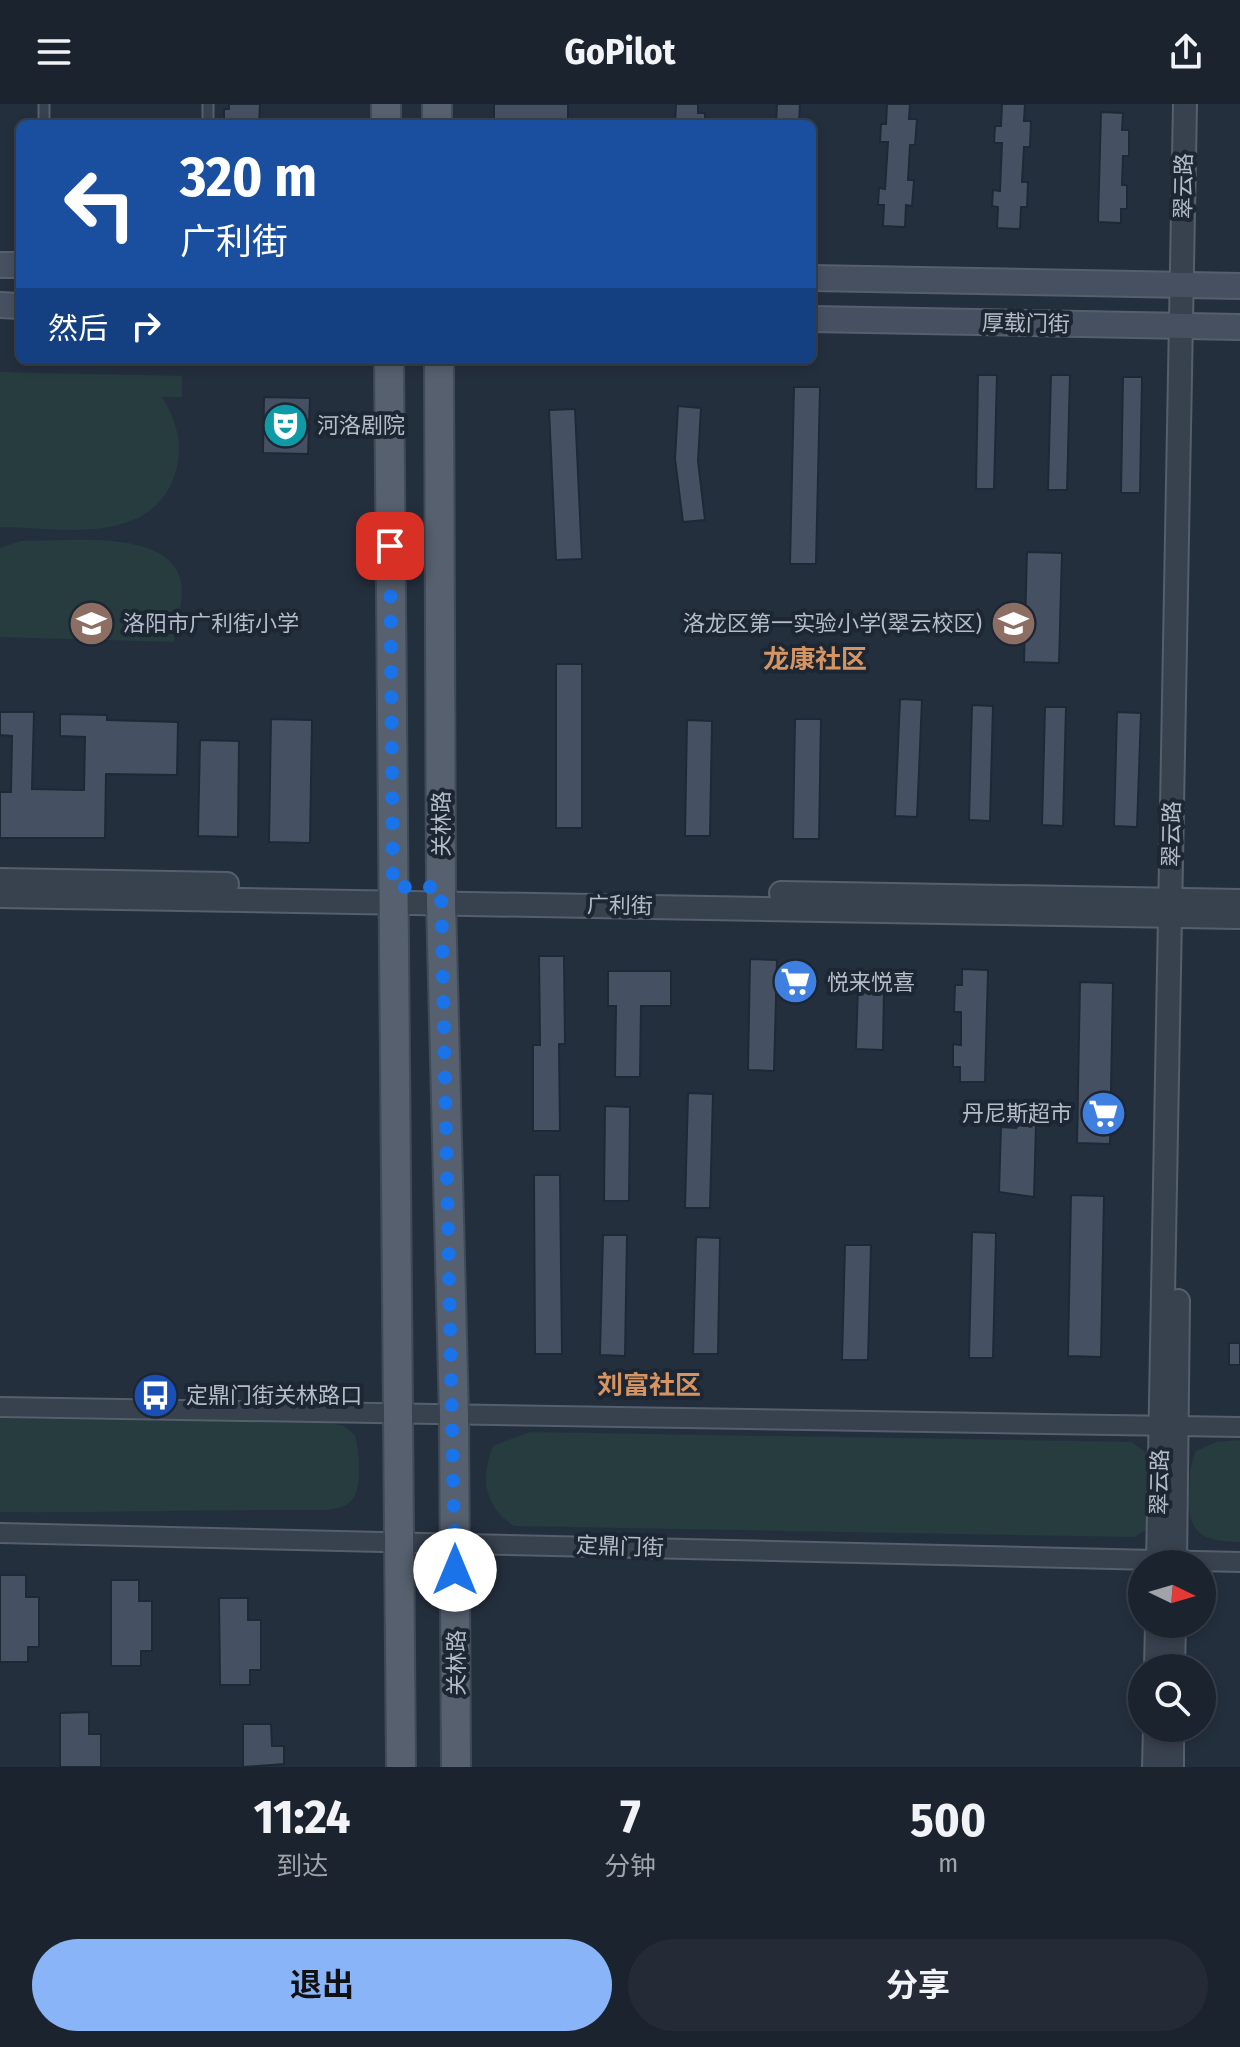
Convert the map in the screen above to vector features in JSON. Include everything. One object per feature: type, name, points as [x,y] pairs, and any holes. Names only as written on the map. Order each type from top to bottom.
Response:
[{"type":"main road","name":"厚载门街","points":[[816,278],[1240,286]]},
{"type":"main road","name":"厚载门街","points":[[816,319],[1240,327]]},
{"type":"main road","points":[[389,364],[401,1767]]},
{"type":"main road","name":"关林路","points":[[439,364],[441,894],[454,1416],[456,1767]]},
{"type":"street","name":"翠云路","points":[[1166,1550],[1188,325],[1185,104]]},
{"type":"street","name":"翠云路","points":[[1188,285],[1200,104]]},
{"type":"street","name":"广利街","points":[[0,880],[394,894]]},
{"type":"street","name":"广利街","points":[[0,896],[441,894],[1176,908],[1240,917]]},
{"type":"street","name":"广利街","points":[[1176,908],[1240,901]]},
{"type":"street","points":[[0,1407],[1240,1427]]},
{"type":"street","name":"定鼎门街","points":[[0,1533],[397,1540],[1128,1561]]},
{"type":"street","name":"定鼎门街","points":[[1216,1562],[1240,1562]]},
{"type":"street","points":[[1154,1767],[1155,1742]]},
{"type":"street","points":[[1172,1742],[1172,1767]]},
{"type":"green space","points":[[0,372],[182,376],[182,397],[162,397],[172,415],[179,444],[175,474],[163,497],[146,513],[125,523],[101,528],[0,527]]},
{"type":"green space","points":[[21,541],[113,541],[158,553],[173,564],[181,582],[182,597],[174,642],[0,637],[0,548]]},
{"type":"green space","points":[[0,1418],[330,1423],[344,1426],[355,1435],[359,1479],[351,1501],[339,1508],[326,1510],[0,1512]]},
{"type":"green space","points":[[530,1432],[1131,1442],[1147,1453],[1154,1467],[1154,1518],[1146,1530],[1134,1537],[514,1526],[496,1510],[491,1500],[487,1490],[487,1469],[493,1446]]},
{"type":"green space","points":[[1240,1440],[1240,1542],[1216,1540],[1200,1533],[1191,1519],[1189,1495],[1192,1462],[1196,1451],[1216,1442]]},
{"type":"building","points":[[229,104],[260,104],[259,120],[224,120],[224,109],[229,109]]},
{"type":"building","points":[[494,104],[568,104],[568,120],[494,120]]},
{"type":"building","points":[[676,104],[698,104],[698,113],[705,113],[705,120],[675,120]]},
{"type":"building","points":[[777,104],[800,104],[799,120],[776,120]]},
{"type":"building","points":[[887,104],[910,104],[909,119],[917,119],[915,145],[910,145],[908,180],[914,180],[912,206],[906,205],[905,227],[883,226],[884,205],[878,205],[879,188],[885,189],[888,142],[880,142],[881,124],[886,124]]},
{"type":"building","points":[[1002,104],[1025,104],[1024,121],[1031,121],[1030,147],[1024,147],[1022,182],[1028,182],[1027,207],[1021,207],[1020,229],[997,228],[998,207],[992,206],[993,190],[1000,191],[1002,143],[994,143],[995,126],[1001,126]]},
{"type":"building","points":[[1101,112],[1123,113],[1122,130],[1129,130],[1129,156],[1123,156],[1122,185],[1127,185],[1127,209],[1121,209],[1121,223],[1098,222]]},
{"type":"building","points":[[978,375],[997,375],[994,489],[976,489]]},
{"type":"building","points":[[1051,375],[1070,375],[1067,490],[1048,490]]},
{"type":"building","points":[[1123,377],[1142,377],[1140,493],[1121,493]]},
{"type":"building","points":[[794,387],[820,387],[816,564],[790,564]]},
{"type":"building","name":"河洛剧院","points":[[264,397],[310,398],[308,454],[263,453]]},
{"type":"building","points":[[678,406],[701,408],[698,461],[705,520],[683,522],[675,459]]},
{"type":"building","points":[[575,409],[582,559],[556,560],[549,410]]},
{"type":"building","points":[[1027,552],[1062,553],[1059,663],[1024,662]]},
{"type":"building","points":[[556,664],[582,664],[582,828],[556,828]]},
{"type":"building","points":[[900,699],[922,700],[917,817],[895,816]]},
{"type":"building","points":[[972,705],[993,706],[990,821],[969,820]]},
{"type":"building","points":[[1045,707],[1066,707],[1063,826],[1042,825]]},
{"type":"building","points":[[0,712],[34,712],[32,789],[84,790],[85,737],[60,736],[60,714],[107,715],[107,720],[178,722],[177,775],[106,774],[105,838],[0,838],[0,792],[11,792],[12,736],[0,735]]},
{"type":"building","points":[[1117,712],[1141,713],[1137,827],[1114,826]]},
{"type":"building","points":[[271,719],[312,720],[310,843],[269,842]]},
{"type":"building","points":[[795,719],[821,719],[819,839],[793,839]]},
{"type":"building","points":[[687,720],[712,721],[710,836],[685,836]]},
{"type":"building","points":[[200,740],[239,741],[238,837],[198,836]]},
{"type":"building","points":[[539,956],[564,956],[565,1044],[559,1044],[560,1131],[533,1131],[533,1045],[540,1045]]},
{"type":"building","points":[[750,959],[777,960],[774,1071],[748,1070]]},
{"type":"building","points":[[962,969],[988,970],[985,1082],[960,1082],[960,1067],[953,1067],[953,1044],[961,1045],[961,1012],[954,1012],[955,985],[962,985]]},
{"type":"building","points":[[608,971],[671,971],[671,1006],[641,1006],[640,1077],[615,1077],[616,1006],[608,1006]]},
{"type":"building","points":[[1080,982],[1113,983],[1110,1144],[1077,1143]]},
{"type":"building","points":[[858,986],[884,987],[883,1050],[856,1049]]},
{"type":"building","points":[[688,1093],[713,1094],[710,1208],[685,1208]]},
{"type":"building","points":[[605,1106],[630,1107],[629,1201],[604,1201]]},
{"type":"building","points":[[1016,1123],[1036,1123],[1034,1197],[999,1192],[1001,1127],[1016,1128]]},
{"type":"building","points":[[534,1175],[560,1175],[562,1354],[535,1354]]},
{"type":"building","points":[[1071,1195],[1104,1196],[1101,1357],[1068,1356]]},
{"type":"building","points":[[972,1232],[996,1233],[993,1358],[969,1358]]},
{"type":"building","points":[[603,1235],[627,1235],[625,1356],[600,1355]]},
{"type":"building","points":[[696,1237],[720,1238],[718,1354],[693,1354]]},
{"type":"building","points":[[845,1245],[871,1245],[868,1360],[842,1360]]},
{"type":"building","points":[[1229,1343],[1240,1343],[1240,1365],[1229,1365]]},
{"type":"building","points":[[0,1575],[26,1575],[26,1597],[39,1597],[39,1647],[28,1647],[28,1662],[0,1662]]},
{"type":"building","points":[[111,1580],[139,1580],[139,1601],[152,1601],[152,1651],[141,1651],[141,1666],[111,1666]]},
{"type":"building","points":[[219,1598],[248,1598],[248,1620],[261,1620],[261,1670],[250,1670],[250,1685],[220,1685]]},
{"type":"building","points":[[89,1712],[89,1734],[101,1734],[101,1767],[60,1767],[60,1713]]},
{"type":"building","points":[[243,1724],[271,1724],[272,1746],[284,1746],[284,1764],[243,1767]]},
{"type":"place","name":"河洛剧院","points":[[286,425]]},
{"type":"place","name":"洛阳市广利街小学","points":[[92,623]]},
{"type":"place","name":"洛龙区第一实验小学(翠云校区)","points":[[1013,623]]},
{"type":"place","name":"悦来悦喜","points":[[796,982]]},
{"type":"place","name":"丹尼斯超市","points":[[1103,1113]]},
{"type":"place","name":"定鼎门街关林路口","points":[[155,1395]]},
{"type":"district","name":"龙康社区","points":[[815,659]]},
{"type":"district","name":"刘富社区","points":[[649,1385]]},
{"type":"route","points":[[390,546],[393,887],[441,887],[455,1570]]}]
